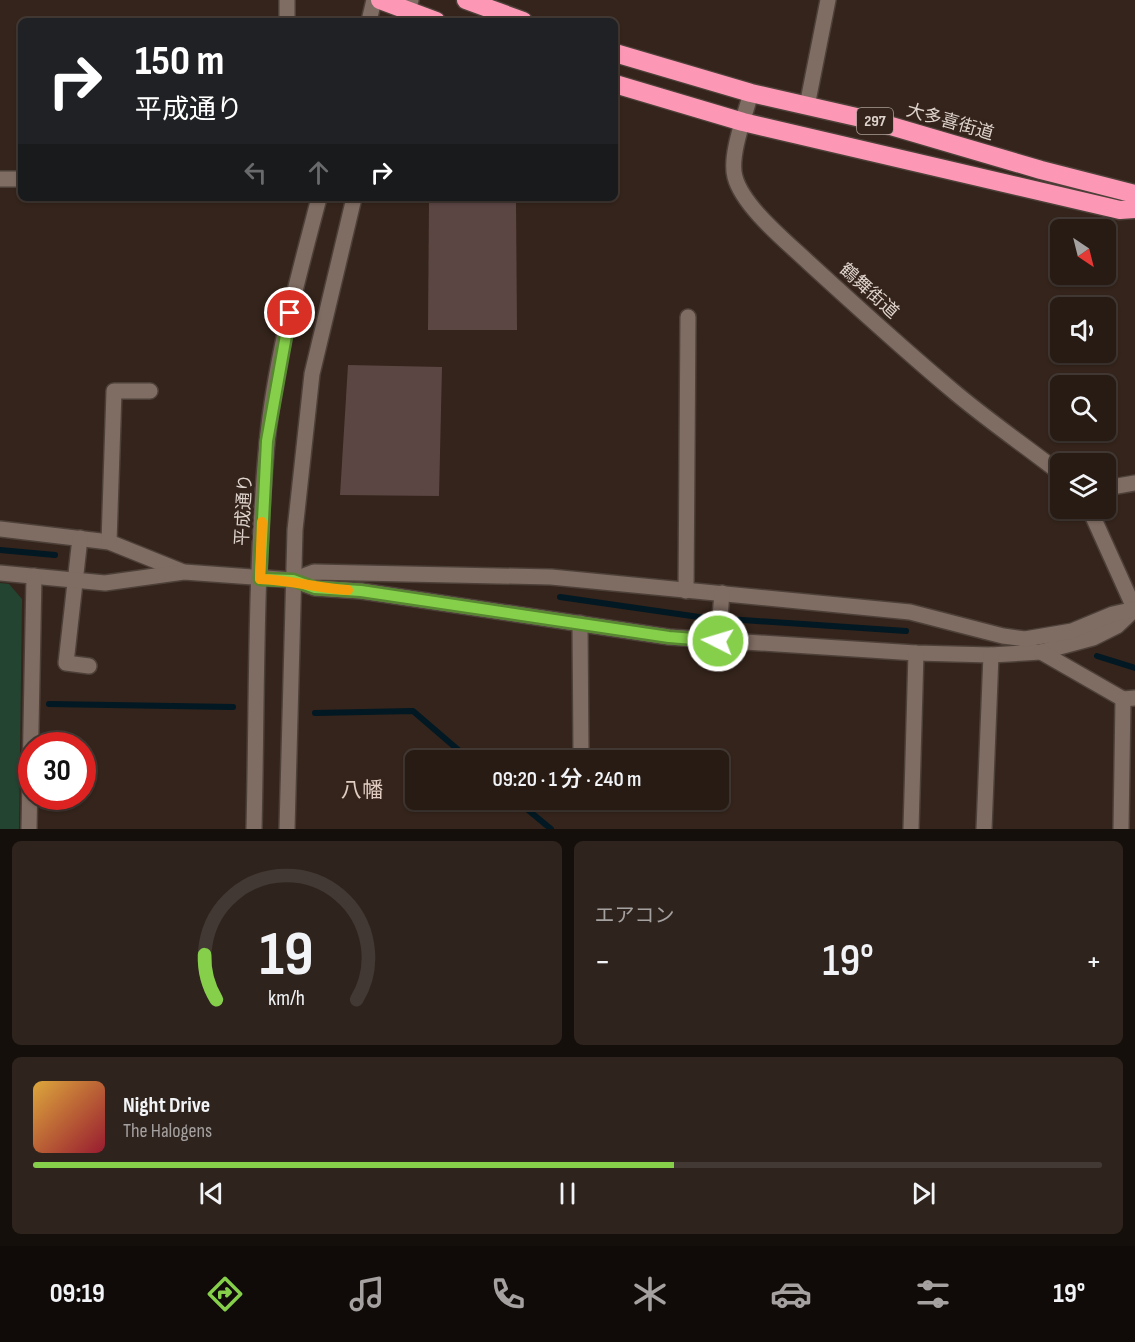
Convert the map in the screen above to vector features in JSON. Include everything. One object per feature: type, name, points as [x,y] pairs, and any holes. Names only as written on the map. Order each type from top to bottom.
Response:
[{"type":"highway","points":[[380,0],[428,18]]},
{"type":"highway","points":[[466,0],[515,18]]},
{"type":"highway","name":"大多喜街道","points":[[618,54],[752,93],[874,121],[1024,165],[1135,194]]},
{"type":"highway","name":"297","points":[[618,85],[743,122],[1120,210],[1135,209]]},
{"type":"street","points":[[287,0],[287,18]]},
{"type":"street","points":[[370,18],[374,0]]},
{"type":"street","points":[[807,106],[828,0]]},
{"type":"street","name":"鶴舞街道","points":[[752,93],[743,122],[734,174],[740,188],[753,206],[839,290],[953,391],[1050,465]]},
{"type":"street","points":[[0,179],[18,179]]},
{"type":"street","name":"平成通り","points":[[254,829],[260,579],[267,441],[290,313],[319,201]]},
{"type":"street","points":[[287,829],[295,530],[312,374],[353,201]]},
{"type":"street","points":[[686,591],[688,317]]},
{"type":"street","points":[[110,542],[114,392],[150,391]]},
{"type":"street","points":[[1116,486],[1135,483]]},
{"type":"street","points":[[1094,519],[1135,610]]},
{"type":"street","points":[[0,529],[110,542],[184,572]]},
{"type":"street","points":[[80,538],[66,663],[89,666]]},
{"type":"street","points":[[0,573],[105,583],[184,572],[293,580],[315,588],[361,591],[669,637],[916,653],[991,655],[1041,652],[1093,638],[1117,626],[1135,610]]},
{"type":"street","points":[[293,580],[314,572],[551,577],[910,612],[1003,636],[1025,639],[1072,631],[1113,614],[1135,610]]},
{"type":"street","points":[[29,829],[34,576]]},
{"type":"street","points":[[718,641],[722,593]]},
{"type":"street","points":[[580,623],[581,750]]},
{"type":"street","points":[[1041,652],[1129,698],[1121,829]]},
{"type":"street","points":[[910,829],[916,653]]},
{"type":"street","points":[[984,829],[991,655]]},
{"type":"green space","points":[[0,583],[9,584],[22,599],[20,732],[18,732],[19,829],[0,829]]},
{"type":"building","points":[[429,201],[516,202],[517,330],[428,330]]},
{"type":"building","points":[[348,365],[442,367],[439,496],[340,495]]},
{"type":"waterway","points":[[0,550],[55,555]]},
{"type":"waterway","points":[[560,597],[699,617],[906,631]]},
{"type":"waterway","points":[[1097,656],[1135,668]]},
{"type":"waterway","points":[[49,704],[233,707]]},
{"type":"waterway","points":[[315,713],[413,711],[458,750]]},
{"type":"waterway","points":[[528,810],[551,829]]},
{"type":"slow traffic","points":[[262,522],[260,579],[293,580],[315,588],[348,590]]},
{"type":"district","name":"八幡","points":[[362,790]]},
{"type":"route","points":[[290,313],[267,441],[260,579],[293,580],[315,588],[361,591],[669,637],[718,641]]}]
